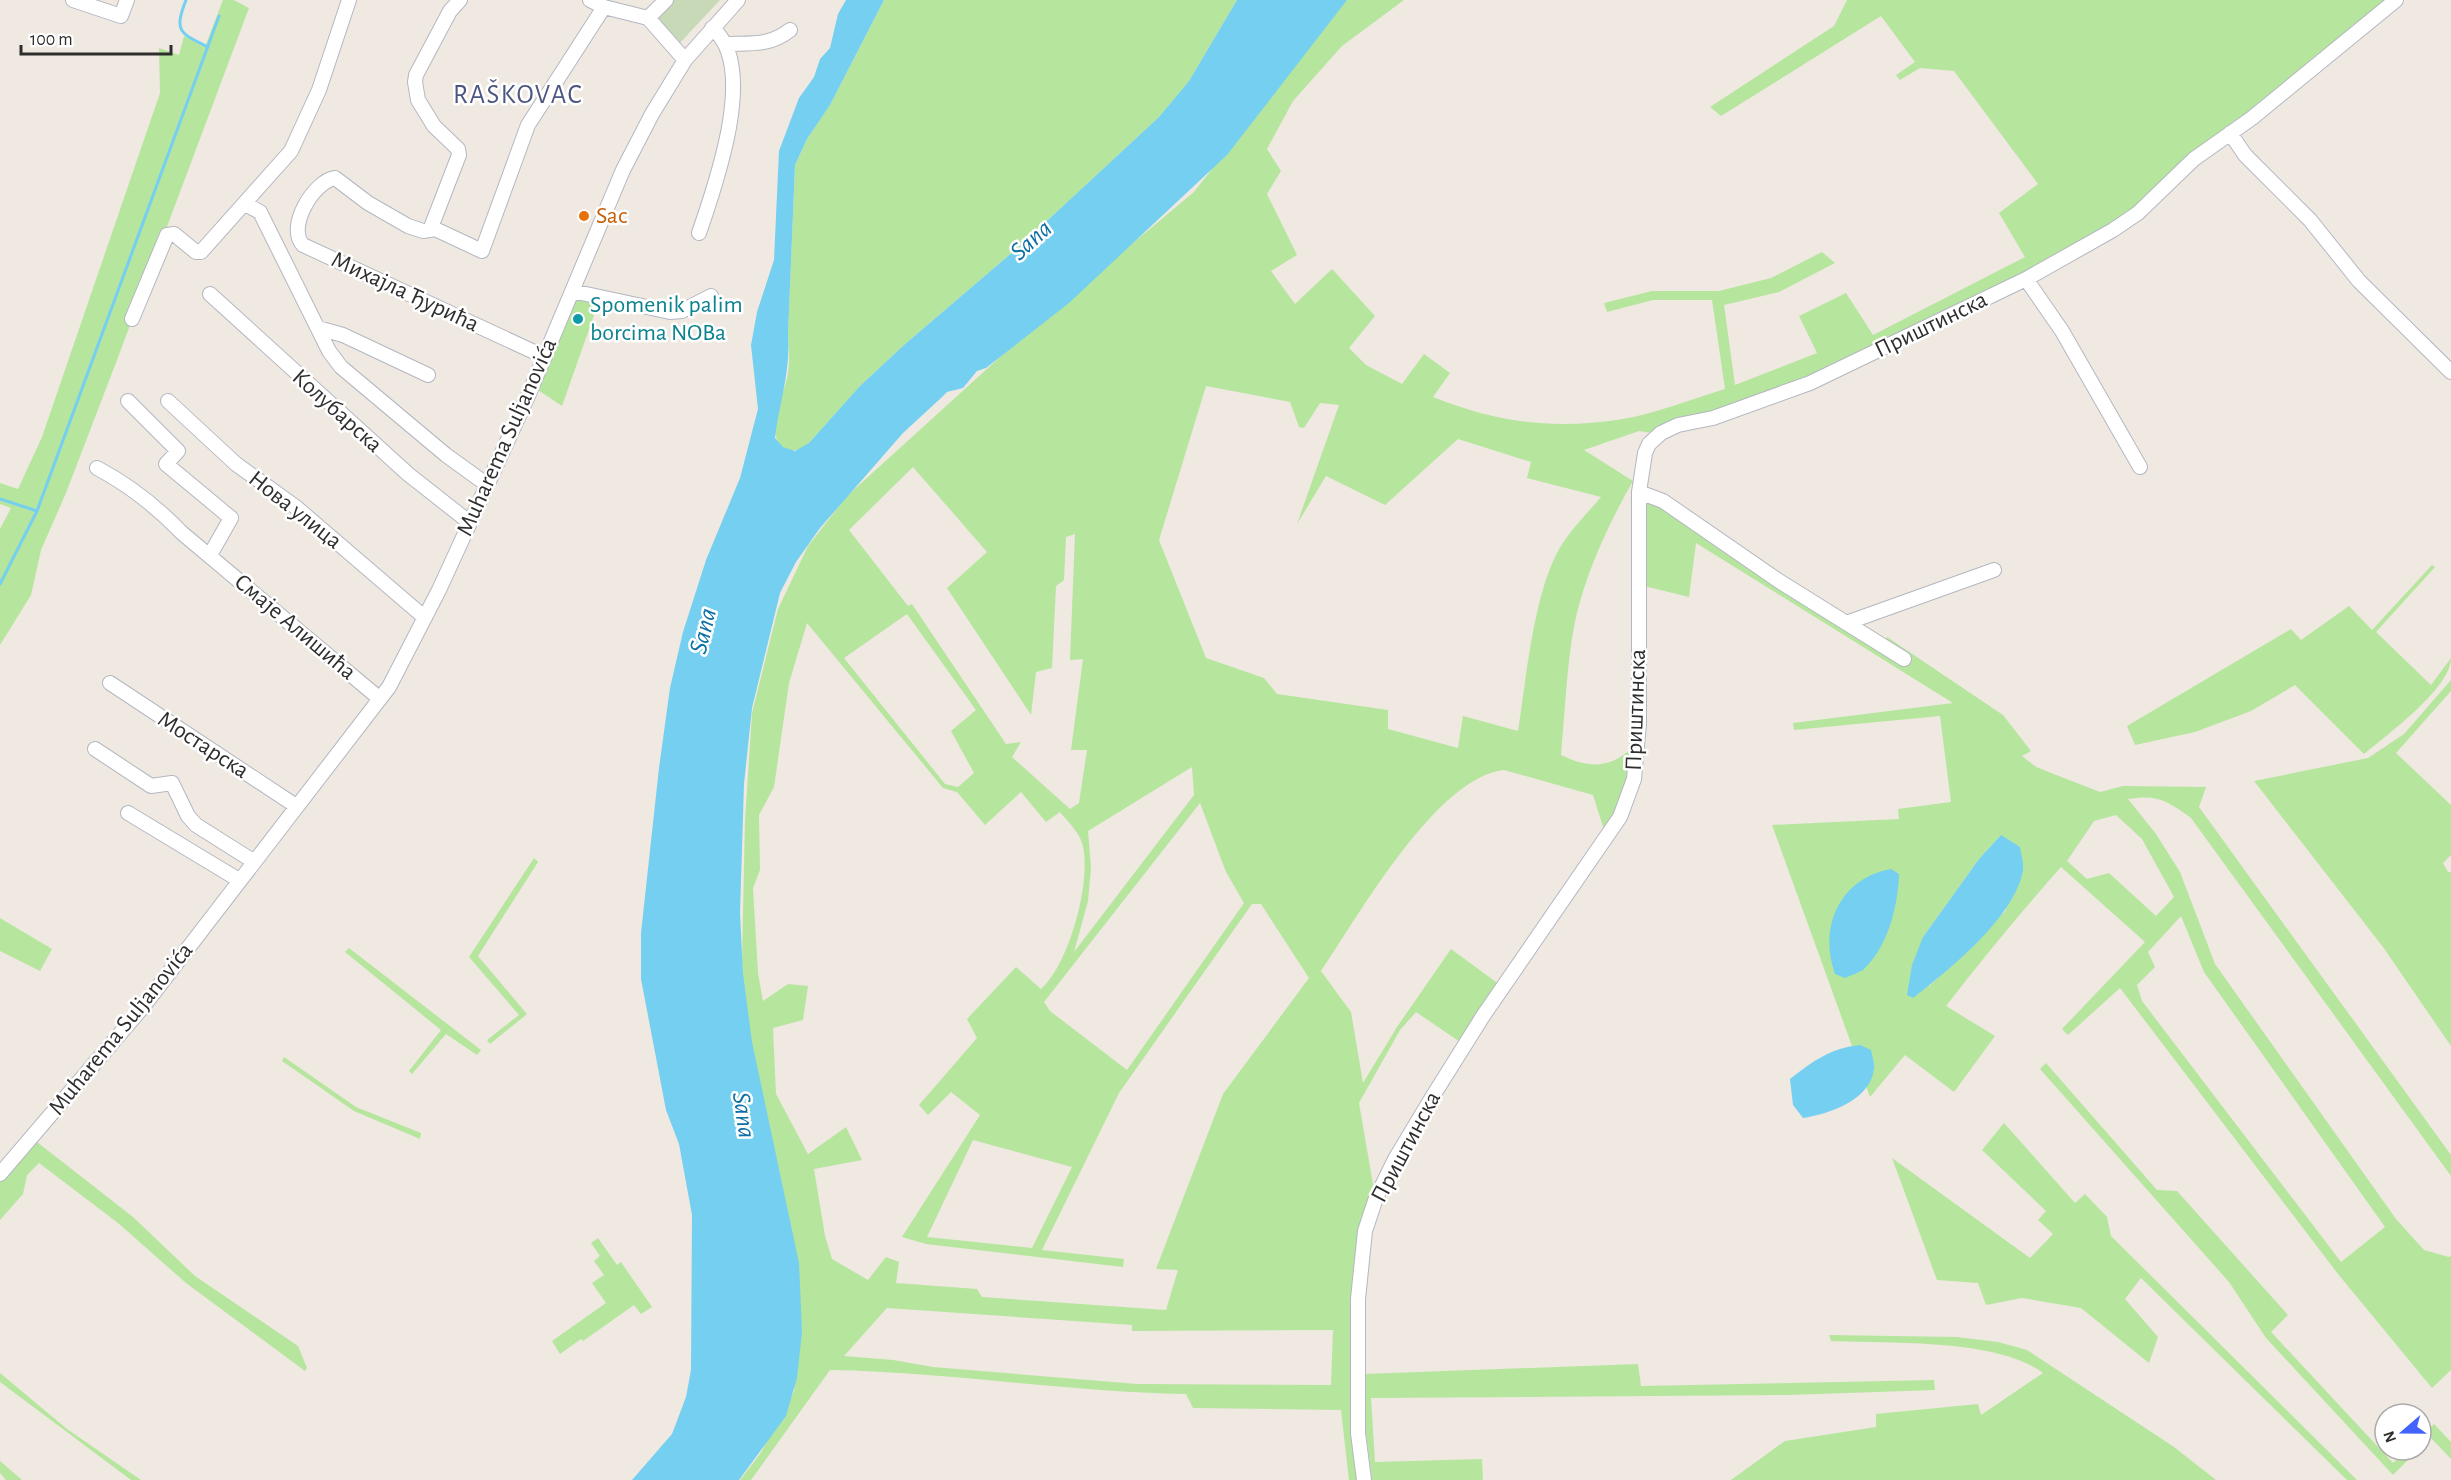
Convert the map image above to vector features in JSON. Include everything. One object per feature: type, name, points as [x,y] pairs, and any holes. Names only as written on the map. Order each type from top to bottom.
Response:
[{"type":"street","points":[[73,0],[121,16],[127,0]]},
{"type":"street","points":[[132,319],[167,235],[174,234],[196,252],[205,249],[291,151],[319,90],[349,0]]},
{"type":"street","points":[[460,0],[450,11],[415,81],[418,99],[434,126],[458,149],[457,164],[430,230],[442,232],[478,250],[485,247],[528,125],[604,7]]},
{"type":"street","points":[[590,0],[604,7],[648,18],[685,60]]},
{"type":"street","points":[[648,18],[666,0]]},
{"type":"street","name":"Muharema Suljanovića","points":[[0,1174],[102,1057],[389,687],[469,522],[545,357],[623,170],[652,114],[685,60],[738,0]]},
{"type":"street","name":"Приштинска","points":[[1364,1480],[1357,1386],[1360,1266],[1365,1231],[1376,1198],[1395,1159],[1431,1099],[1620,817],[1629,798],[1638,755],[1639,492],[1645,453],[1649,444],[1661,433],[1678,425],[1719,416],[1810,383],[2079,251],[2138,213],[2194,159],[2230,133],[2396,0]]},
{"type":"street","points":[[699,232],[728,140],[731,87],[727,44],[712,28]]},
{"type":"street","points":[[727,44],[757,44],[772,41],[790,30]]},
{"type":"street","points":[[2230,133],[2244,155],[2275,182],[2310,220],[2359,281],[2451,372]]},
{"type":"street","name":"Михајла Ђурића","points":[[430,230],[423,231],[408,226],[368,203],[334,178],[322,184],[306,207],[297,229],[297,237],[303,245],[545,357]]},
{"type":"street","points":[[245,204],[260,212],[328,351],[341,367],[446,456],[486,484]]},
{"type":"street","points":[[2026,279],[2062,331],[2140,466]]},
{"type":"street","points":[[572,291],[670,312],[682,311],[711,296]]},
{"type":"street","name":"Колубарска","points":[[210,294],[408,474],[469,522]]},
{"type":"street","points":[[318,328],[343,335],[428,375]]},
{"type":"street","points":[[128,401],[178,451],[166,464],[231,518],[210,555]]},
{"type":"street","name":"Нова улица","points":[[168,401],[236,464],[297,508],[424,617]]},
{"type":"street","name":"Смаје Алишића","points":[[97,468],[129,485],[380,699]]},
{"type":"street","points":[[1639,492],[1663,501],[1740,556],[1904,659]]},
{"type":"street","points":[[1846,622],[1995,570]]},
{"type":"street","name":"Мостарска","points":[[110,683],[296,806]]},
{"type":"street","points":[[95,749],[151,786],[172,783],[188,816],[196,825],[253,861]]},
{"type":"street","points":[[128,813],[239,880]]},
{"type":"green space","points":[[223,0],[234,0],[249,8],[66,493],[41,550],[31,595],[0,645],[0,529],[11,508],[0,504],[0,483],[18,489],[42,437],[160,93],[159,48],[179,55],[184,36],[205,47]]},
{"type":"green space","points":[[669,0],[720,0],[677,46],[664,31],[655,14]]},
{"type":"green space","points":[[884,0],[1237,0],[1189,81],[1159,117],[1021,245],[904,345],[860,386],[809,443],[800,449],[791,450],[784,448],[778,442],[775,434],[777,412],[789,363],[788,335],[795,165],[807,139],[830,105]]},
{"type":"green space","points":[[1343,0],[1404,0],[1342,46],[1293,101],[1267,149],[1281,171],[1267,194],[1297,255],[1271,271],[1295,304],[1332,269],[1375,316],[1349,348],[1366,365],[1402,384],[1424,354],[1450,373],[1433,397],[1457,406],[1503,418],[1549,424],[1623,419],[1662,410],[1725,389],[1712,300],[1653,300],[1607,312],[1604,303],[1652,291],[1719,291],[1771,278],[1822,252],[1835,263],[1779,292],[1724,305],[1735,385],[1817,353],[1799,316],[1846,293],[1873,335],[2025,257],[1999,213],[2038,184],[1954,71],[1920,68],[1900,80],[1896,75],[1915,62],[1881,16],[1721,116],[1710,107],[1834,26],[1847,0],[2389,0],[2131,213],[2084,243],[1828,371],[1652,433],[1639,431],[1584,450],[1633,481],[1600,547],[1586,582],[1576,617],[1570,650],[1561,755],[1583,763],[1602,764],[1619,758],[1637,743],[1631,786],[1605,833],[1593,795],[1504,770],[1478,778],[1452,797],[1426,822],[1377,886],[1321,971],[1351,1012],[1363,1083],[1397,1027],[1451,949],[1500,985],[1463,1044],[1416,1012],[1400,1030],[1359,1103],[1375,1196],[1359,1249],[1363,1480],[1349,1480],[1341,1410],[1193,1408],[1186,1394],[1097,1390],[919,1374],[830,1370],[751,1480],[740,1480],[760,1454],[794,1392],[799,1328],[794,1253],[780,1175],[745,1029],[742,959],[745,821],[752,713],[778,609],[808,546],[847,496],[1042,319],[1194,192]],"holes":[[[1206,386],[1290,402],[1299,427],[1304,428],[1320,403],[1339,405],[1297,524],[1326,476],[1385,505],[1458,439],[1531,462],[1527,478],[1601,497],[1565,540],[1548,574],[1531,641],[1518,731],[1463,716],[1458,748],[1388,729],[1388,710],[1277,694],[1264,678],[1206,658],[1159,540]],[[913,467],[987,552],[947,588],[1031,715],[1036,672],[1052,668],[1056,586],[1064,580],[1066,537],[1075,534],[1070,660],[1083,659],[1071,750],[1087,750],[1079,803],[1070,809],[1012,757],[1021,742],[1006,744],[912,604],[908,606],[849,530]],[[907,614],[976,710],[951,731],[974,773],[958,787],[945,784],[844,658]],[[807,623],[943,788],[957,792],[985,825],[1021,792],[1046,822],[1060,812],[1076,831],[1082,843],[1085,858],[1081,898],[1076,920],[1061,961],[1041,989],[1016,967],[967,1019],[977,1038],[919,1105],[928,1115],[951,1092],[980,1115],[902,1237],[926,1244],[1123,1267],[1124,1259],[1042,1250],[1119,1093],[1252,904],[1261,904],[1309,978],[1223,1094],[1156,1269],[1178,1270],[1166,1310],[982,1297],[977,1289],[896,1283],[899,1262],[886,1257],[868,1280],[832,1259],[825,1236],[814,1169],[862,1160],[846,1127],[808,1154],[776,1094],[773,1028],[803,1020],[808,986],[788,984],[763,1001],[758,973],[753,888],[760,870],[759,815],[774,787],[789,683]],[[1192,767],[1194,795],[1074,952],[1088,901],[1091,868],[1088,831]],[[1200,803],[1226,872],[1244,903],[1127,1070],[1050,1011],[1044,1002]],[[973,1140],[1072,1167],[1032,1248],[927,1237]],[[887,1308],[1132,1325],[1132,1331],[1333,1330],[1331,1385],[1137,1384],[933,1367],[893,1360],[844,1356]]]},
{"type":"green space","points":[[579,298],[598,304],[562,406],[538,390],[574,301]]},
{"type":"green space","points":[[1650,498],[1881,647],[1887,637],[2003,715],[2031,751],[2022,756],[2036,767],[2100,792],[2123,786],[2206,787],[2199,807],[2451,1155],[2451,1176],[2191,818],[2162,800],[2147,797],[2128,799],[2156,834],[2180,872],[2215,964],[2396,1219],[2424,1250],[2451,1256],[2451,1370],[2432,1388],[2338,1274],[2120,988],[2068,1035],[2062,1029],[2145,942],[2061,867],[2002,935],[1946,1006],[1995,1036],[1954,1092],[1905,1055],[1870,1097],[1866,1086],[1874,1070],[1860,1046],[1852,1046],[1772,825],[1899,819],[1898,809],[1951,802],[1940,716],[1794,730],[1793,723],[1953,703],[1696,543],[1689,597],[1644,586],[1645,506]],"holes":[[[2116,815],[2142,839],[2174,897],[2156,916],[2109,873],[2087,879],[2067,861],[2094,821]],[[2001,835],[2006,910],[1968,951],[1929,986],[1923,937],[1979,859]],[[2181,916],[2204,972],[2385,1227],[2341,1262],[2142,1001],[2137,985],[2155,967],[2148,952]]]},
{"type":"green space","points":[[2432,565],[2435,567],[2376,632],[2431,685],[2451,658],[2448,670],[2430,697],[2364,754],[2295,685],[2251,711],[2195,732],[2135,745],[2127,726],[2291,629],[2301,640],[2349,606],[2372,630]]},
{"type":"green space","points":[[2451,680],[2451,691],[2396,753],[2451,805],[2451,855],[2443,863],[2448,872],[2451,872],[2451,1046],[2383,947],[2254,781],[2368,758],[2404,734]]},
{"type":"green space","points":[[534,858],[538,862],[478,956],[527,1014],[490,1044],[487,1040],[519,1015],[469,957]]},
{"type":"green space","points":[[0,918],[52,949],[40,971],[0,951]]},
{"type":"green space","points":[[349,948],[481,1050],[477,1055],[446,1034],[412,1074],[409,1071],[441,1030],[345,952]]},
{"type":"green space","points":[[284,1057],[356,1107],[421,1133],[420,1139],[354,1111],[282,1061]]},
{"type":"green space","points":[[2046,1063],[2157,1190],[2177,1191],[2288,1315],[2271,1332],[2373,1442],[2373,1453],[2266,1338],[2229,1282],[2040,1069]]},
{"type":"green space","points":[[2004,1123],[2075,1203],[2085,1194],[2107,1217],[2111,1236],[2357,1480],[2347,1480],[2141,1278],[2125,1299],[2158,1337],[2149,1363],[2081,1308],[2022,1298],[1986,1305],[1978,1283],[1937,1280],[1892,1158],[2030,1258],[2053,1234],[2038,1220],[2046,1211],[1982,1150]]},
{"type":"green space","points":[[37,1142],[133,1217],[195,1276],[298,1346],[307,1368],[305,1371],[186,1283],[118,1223],[39,1163],[27,1175],[23,1194],[0,1220],[0,1182]]},
{"type":"green space","points":[[598,1238],[617,1265],[621,1262],[652,1307],[641,1314],[634,1305],[583,1341],[581,1339],[560,1354],[552,1341],[606,1303],[592,1283],[604,1275],[594,1261],[600,1256],[591,1243]]},
{"type":"green space","points":[[1829,1335],[1957,1337],[1998,1342],[2027,1350],[2174,1447],[2216,1480],[1731,1480],[1785,1441],[1876,1427],[1876,1414],[1978,1404],[1981,1415],[2043,1373],[2023,1362],[1971,1348],[1912,1343],[1831,1341]]},
{"type":"green space","points":[[1638,1364],[1641,1386],[1934,1380],[1935,1390],[1789,1395],[1371,1398],[1375,1462],[1482,1459],[1483,1480],[1372,1480],[1365,1425],[1364,1374]]},
{"type":"green space","points":[[0,1373],[67,1429],[141,1480],[131,1480],[0,1382]]},
{"type":"green space","points":[[2433,1425],[2451,1442],[2451,1459],[2433,1440]]},
{"type":"green space","points":[[0,1461],[22,1480],[6,1480],[0,1473]]},
{"type":"green space","points":[[2381,1462],[2406,1462],[2393,1475]]},
{"type":"water","name":"Sana","points":[[846,0],[884,0],[830,105],[807,139],[795,165],[788,361],[775,438],[783,447],[795,451],[809,443],[860,386],[904,345],[1021,245],[1159,117],[1189,81],[1237,0],[1347,0],[1227,155],[1069,303],[986,368],[977,371],[963,388],[947,392],[903,433],[820,528],[796,562],[780,593],[752,708],[744,784],[740,913],[743,974],[752,1042],[799,1263],[802,1332],[797,1378],[786,1416],[739,1480],[632,1480],[672,1434],[686,1397],[691,1370],[692,1215],[679,1144],[666,1110],[641,979],[641,933],[670,688],[683,632],[706,560],[740,478],[758,409],[751,345],[757,312],[774,260],[779,151],[799,98],[814,77],[820,59],[830,48],[838,14]]},
{"type":"water","points":[[2001,835],[2020,847],[2023,865],[2018,888],[2008,906],[1979,941],[1944,973],[1913,998],[1907,995],[1912,965],[1923,937],[1979,859]]},
{"type":"water","points":[[1891,869],[1899,874],[1896,899],[1890,925],[1879,950],[1863,970],[1845,978],[1835,974],[1830,956],[1829,939],[1837,907],[1858,883],[1873,874]]},
{"type":"water","points":[[1860,1045],[1871,1050],[1874,1065],[1871,1080],[1865,1090],[1856,1098],[1835,1109],[1803,1118],[1793,1105],[1790,1079],[1823,1056],[1840,1049]]},
{"type":"waterway","points":[[186,0],[180,18],[182,30],[208,47]]},
{"type":"waterway","points":[[0,584],[37,511],[219,16]]},
{"type":"waterway","points":[[0,499],[37,511]]},
{"type":"place","name":"Sac","points":[[584,216]]},
{"type":"place","name":"Spomenik palim borcima NOBa","points":[[578,319]]},
{"type":"district","name":"RAŠKOVAC","points":[[518,94]]}]
